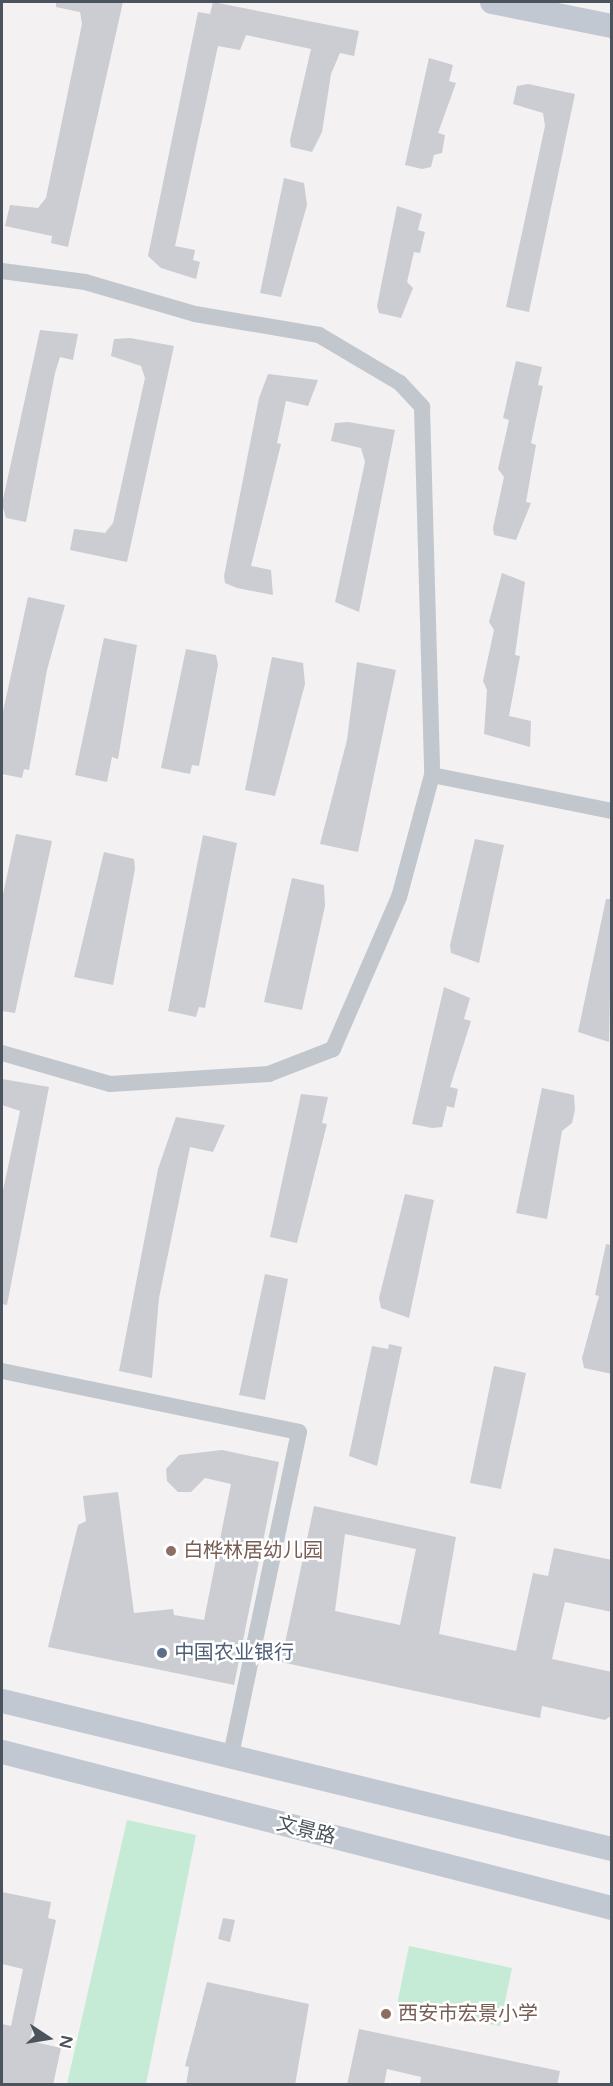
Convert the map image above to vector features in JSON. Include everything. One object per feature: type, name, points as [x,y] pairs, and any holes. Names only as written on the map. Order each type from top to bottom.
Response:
[{"type":"main road","points":[[492,2],[612,26]]},
{"type":"main road","points":[[2,1701],[230,1760],[612,1849]]},
{"type":"main road","name":"文景路","points":[[2,1752],[612,1908]]},
{"type":"street","points":[[2,271],[85,282],[195,314],[319,335],[400,383],[422,407],[432,775],[399,897],[333,1049],[269,1074],[110,1084],[2,1053]]},
{"type":"street","points":[[432,775],[612,811]]},
{"type":"street","points":[[2,1371],[299,1432],[230,1760]]},
{"type":"green space","points":[[127,1820],[196,1835],[146,2084],[67,2084]]},
{"type":"green space","points":[[409,1946],[512,1968],[500,2026],[397,2005]]},
{"type":"building","points":[[56,2],[123,2],[68,247],[51,243],[52,236],[5,226],[10,205],[38,208],[46,198],[82,24],[80,12],[56,7]]},
{"type":"building","points":[[213,2],[359,31],[354,56],[340,53],[331,74],[322,132],[312,152],[291,147],[290,140],[311,49],[246,35],[240,50],[218,46],[175,246],[195,250],[193,260],[200,262],[196,279],[161,268],[148,256],[198,12],[210,14]]},
{"type":"building","points":[[429,58],[453,65],[449,81],[456,83],[438,133],[445,135],[442,153],[434,155],[431,167],[422,169],[405,165]]},
{"type":"building","points":[[528,84],[575,94],[529,312],[506,307],[545,126],[543,113],[513,104],[517,86]]},
{"type":"building","points":[[284,178],[304,183],[307,205],[281,297],[260,293]]},
{"type":"building","points":[[397,206],[422,214],[418,230],[425,232],[420,253],[414,252],[407,282],[413,288],[401,318],[379,313],[377,306]]},
{"type":"building","points":[[40,330],[78,334],[73,360],[60,357],[55,373],[26,522],[6,518],[2,504]]},
{"type":"building","points":[[130,338],[174,346],[127,562],[70,550],[74,529],[105,533],[113,523],[145,378],[141,366],[111,356],[114,339]]},
{"type":"building","points":[[516,361],[542,367],[538,385],[543,386],[531,443],[536,445],[526,502],[531,503],[516,540],[494,535],[493,528],[504,477],[498,469],[509,420],[503,418]]},
{"type":"building","points":[[268,374],[318,380],[308,406],[286,401],[277,443],[281,444],[251,566],[271,570],[273,595],[237,588],[225,583],[224,576],[259,398]]},
{"type":"building","points":[[348,422],[395,430],[359,612],[335,602],[365,462],[361,448],[331,441],[335,423]]},
{"type":"building","points":[[502,573],[525,582],[515,655],[520,656],[509,716],[531,721],[530,747],[484,734],[487,690],[483,681],[494,630],[489,622]]},
{"type":"building","points":[[28,597],[65,605],[47,670],[29,770],[24,769],[22,778],[2,774],[2,716]]},
{"type":"building","points":[[104,638],[137,645],[118,759],[112,757],[107,782],[75,775]]},
{"type":"building","points":[[186,649],[216,655],[218,665],[199,766],[192,765],[190,774],[161,768]]},
{"type":"building","points":[[272,657],[303,663],[305,684],[275,796],[245,790]]},
{"type":"building","points":[[357,662],[396,670],[358,852],[320,844],[347,740]]},
{"type":"building","points":[[16,834],[52,841],[15,1013],[2,1011],[2,899]]},
{"type":"building","points":[[203,835],[237,843],[205,1008],[199,1007],[196,1017],[168,1011]]},
{"type":"building","points":[[475,839],[504,845],[479,963],[451,953],[450,945]]},
{"type":"building","points":[[104,852],[134,859],[135,869],[113,985],[74,977]]},
{"type":"building","points":[[292,878],[324,885],[325,906],[302,1010],[264,1002]]},
{"type":"building","points":[[606,899],[612,899],[609,1042],[578,1032]]},
{"type":"building","points":[[444,987],[470,998],[464,1019],[471,1021],[450,1087],[458,1089],[454,1108],[447,1106],[442,1127],[432,1128],[412,1124]]},
{"type":"building","points":[[2,1079],[49,1087],[7,1305],[2,1304],[2,1195],[20,1111],[2,1105]]},
{"type":"building","points":[[542,1088],[574,1095],[575,1110],[572,1123],[562,1131],[547,1219],[516,1213]]},
{"type":"building","points":[[301,1094],[328,1097],[322,1123],[327,1124],[297,1243],[270,1237]]},
{"type":"building","points":[[176,1117],[225,1125],[213,1152],[190,1147],[159,1298],[152,1378],[119,1371],[158,1169]]},
{"type":"building","points":[[405,1194],[434,1200],[409,1318],[381,1308],[379,1298]]},
{"type":"building","points":[[606,1244],[612,1245],[612,1374],[584,1368],[582,1358],[599,1296],[595,1295]]},
{"type":"building","points":[[265,1274],[288,1279],[265,1400],[239,1395]]},
{"type":"building","points":[[389,1344],[402,1347],[377,1466],[349,1456],[372,1346],[388,1349]]},
{"type":"building","points":[[494,1366],[526,1373],[501,1489],[470,1483]]},
{"type":"building","points":[[222,1450],[279,1462],[234,1685],[48,1647],[78,1525],[86,1521],[83,1496],[118,1492],[134,1613],[173,1609],[174,1615],[204,1620],[231,1484],[205,1478],[191,1492],[178,1492],[167,1481],[166,1469],[179,1455]]},
{"type":"building","points":[[314,1506],[456,1537],[439,1634],[516,1651],[533,1573],[548,1576],[554,1548],[612,1560],[612,1612],[565,1602],[552,1659],[612,1672],[612,1715],[605,1720],[542,1706],[540,1718],[281,1662]],"holes":[[[345,1534],[416,1549],[400,1625],[335,1611]]]},
{"type":"building","points":[[2,1892],[51,1902],[48,1918],[56,1920],[30,2041],[61,2048],[53,2085],[2,2085],[2,2024],[11,2026],[23,1969],[2,1964]]},
{"type":"building","points":[[223,1918],[235,1920],[230,1942],[218,1939]]},
{"type":"building","points":[[207,1982],[309,2004],[295,2085],[186,2085],[189,2067],[185,2066]]},
{"type":"building","points":[[359,2029],[560,2071],[557,2085],[420,2085],[421,2077],[387,2069],[384,2085],[347,2085]]},
{"type":"place","name":"白桦林居幼儿园","points":[[171,1551]]},
{"type":"place","name":"中国农业银行","points":[[162,1653]]},
{"type":"place","name":"西安市宏景小学","points":[[386,2014]]}]
